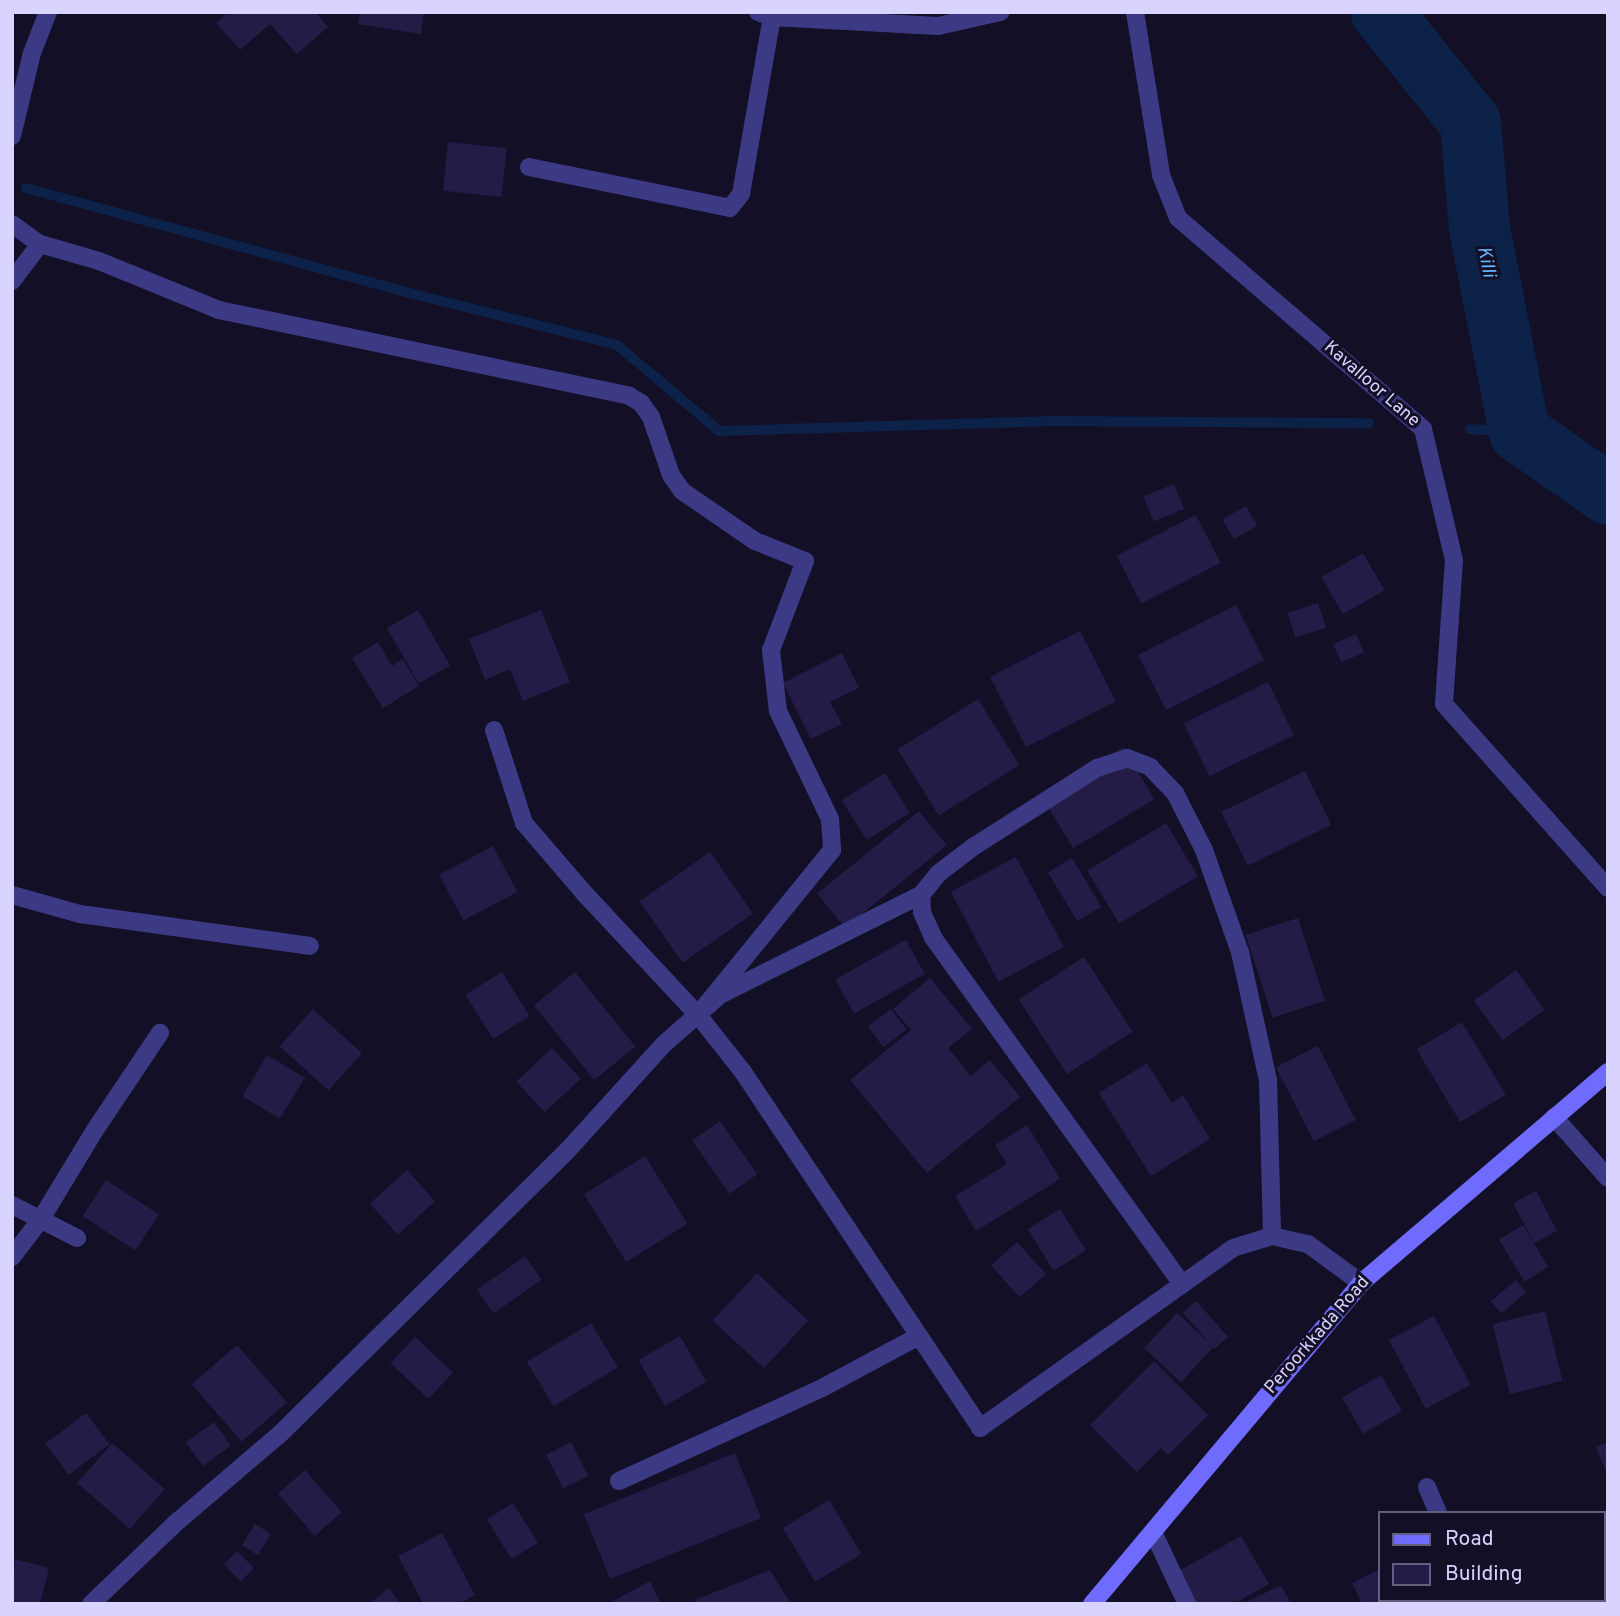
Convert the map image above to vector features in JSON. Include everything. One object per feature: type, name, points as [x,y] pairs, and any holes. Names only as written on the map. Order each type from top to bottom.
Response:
[{"type":"main road","name":"Peroorkkada Road","points":[[1092,1604],[1361,1283],[1608,1072]]},
{"type":"street","points":[[12,136],[32,53],[48,12]]},
{"type":"street","points":[[529,167],[730,208],[741,194],[765,14],[938,26],[1000,12]]},
{"type":"street","name":"Kavalloor Lane","points":[[1135,12],[1161,174],[1178,218],[1423,429],[1454,559],[1444,704],[1608,888]]},
{"type":"street","points":[[12,224],[40,244],[99,261],[219,310],[629,396],[641,403],[651,416],[671,475],[682,491],[755,541],[805,561],[771,650],[778,711],[830,819],[832,850],[698,1014]]},
{"type":"street","points":[[12,281],[40,244]]},
{"type":"street","points":[[494,730],[524,823],[585,894],[698,1014],[743,1072],[980,1428],[1233,1248],[1272,1236],[1308,1244],[1361,1283]]},
{"type":"street","points":[[91,1604],[178,1521],[281,1433],[567,1152],[664,1044],[720,995],[921,895],[939,873],[973,847],[1097,768],[1127,758],[1150,767],[1175,793],[1204,850],[1240,952],[1268,1080],[1272,1236]]},
{"type":"street","points":[[12,895],[80,914],[310,946]]},
{"type":"street","points":[[921,895],[922,912],[933,937],[1182,1283]]},
{"type":"street","points":[[12,1257],[41,1219],[95,1130],[160,1032]]},
{"type":"street","points":[[1554,1117],[1608,1178]]},
{"type":"street","points":[[12,1205],[77,1238]]},
{"type":"street","points":[[619,1481],[822,1388],[919,1336]]},
{"type":"street","points":[[1427,1487],[1437,1511]]},
{"type":"street","points":[[1153,1532],[1187,1604]]},
{"type":"building","points":[[228,12],[315,12],[328,27],[297,54],[270,24],[240,50],[216,23]]},
{"type":"building","points":[[360,12],[424,12],[421,34],[358,24]]},
{"type":"building","points":[[448,142],[507,148],[502,197],[443,191]]},
{"type":"building","points":[[1174,484],[1184,509],[1154,521],[1143,496]]},
{"type":"building","points":[[1246,506],[1257,526],[1234,539],[1222,519]]},
{"type":"building","points":[[1196,515],[1221,563],[1141,604],[1117,555]]},
{"type":"building","points":[[1363,553],[1384,590],[1343,614],[1321,577]]},
{"type":"building","points":[[1318,603],[1326,628],[1296,638],[1288,613]]},
{"type":"building","points":[[1236,605],[1264,660],[1166,710],[1138,655]]},
{"type":"building","points":[[418,610],[450,665],[419,683],[387,628]]},
{"type":"building","points":[[541,610],[570,682],[523,701],[510,669],[485,680],[469,639]]},
{"type":"building","points":[[1080,631],[1116,701],[1026,747],[990,677]]},
{"type":"building","points":[[1356,634],[1364,652],[1341,662],[1333,644]]},
{"type":"building","points":[[378,642],[392,666],[403,659],[419,686],[383,708],[352,658]]},
{"type":"building","points":[[842,653],[859,688],[830,702],[842,724],[811,739],[783,683]]},
{"type":"building","points":[[1268,682],[1294,735],[1209,776],[1184,723]]},
{"type":"building","points":[[978,699],[1019,765],[939,815],[897,749]]},
{"type":"building","points":[[1123,747],[1154,799],[1073,848],[1042,796]]},
{"type":"building","points":[[1305,771],[1331,825],[1248,866],[1221,812]]},
{"type":"building","points":[[885,773],[910,813],[867,840],[842,800]]},
{"type":"building","points":[[919,811],[947,845],[845,928],[817,893]]},
{"type":"building","points":[[1166,823],[1198,876],[1119,924],[1087,870]]},
{"type":"building","points":[[493,846],[517,892],[464,921],[439,875]]},
{"type":"building","points":[[710,852],[753,913],[683,963],[640,901]]},
{"type":"building","points":[[1016,857],[1064,947],[999,982],[951,892]]},
{"type":"building","points":[[1072,858],[1101,907],[1077,921],[1048,872]]},
{"type":"building","points":[[1298,918],[1325,1001],[1273,1018],[1246,935]]},
{"type":"building","points":[[906,940],[925,974],[854,1013],[835,979]]},
{"type":"building","points":[[1084,957],[1132,1032],[1067,1074],[1019,999]]},
{"type":"building","points":[[1516,970],[1545,1010],[1503,1040],[1474,1001]]},
{"type":"building","points":[[502,972],[530,1016],[493,1039],[466,995]]},
{"type":"building","points":[[575,972],[635,1047],[594,1080],[534,1005]]},
{"type":"building","points":[[930,978],[972,1029],[948,1048],[971,1076],[990,1060],[1020,1097],[927,1173],[850,1080],[911,1030],[893,1009]]},
{"type":"building","points":[[313,1009],[362,1053],[329,1090],[280,1046]]},
{"type":"building","points":[[891,1009],[907,1030],[883,1047],[868,1026]]},
{"type":"building","points":[[1462,1022],[1506,1095],[1460,1122],[1417,1049]]},
{"type":"building","points":[[1318,1046],[1356,1120],[1314,1141],[1276,1067]]},
{"type":"building","points":[[552,1048],[581,1079],[545,1112],[516,1081]]},
{"type":"building","points":[[267,1055],[305,1078],[280,1119],[242,1096]]},
{"type":"building","points":[[1147,1063],[1172,1103],[1183,1095],[1210,1139],[1151,1176],[1099,1093]]},
{"type":"building","points":[[720,1121],[757,1174],[729,1194],[692,1141]]},
{"type":"building","points":[[1027,1125],[1060,1179],[976,1231],[955,1196],[1007,1164],[995,1145]]},
{"type":"building","points":[[645,1156],[687,1224],[626,1262],[584,1194]]},
{"type":"building","points":[[407,1170],[435,1201],[398,1235],[370,1203]]},
{"type":"building","points":[[106,1180],[159,1214],[135,1250],[83,1216]]},
{"type":"building","points":[[1536,1191],[1557,1231],[1534,1243],[1513,1203]]},
{"type":"building","points":[[1060,1209],[1086,1251],[1054,1271],[1028,1229]]},
{"type":"building","points":[[1523,1225],[1548,1267],[1524,1281],[1499,1239]]},
{"type":"building","points":[[1017,1242],[1046,1274],[1020,1297],[991,1265]]},
{"type":"building","points":[[525,1256],[542,1280],[493,1314],[477,1290]]},
{"type":"building","points":[[757,1273],[808,1321],[764,1368],[713,1321]]},
{"type":"building","points":[[1516,1280],[1526,1292],[1501,1313],[1491,1301]]},
{"type":"building","points":[[1196,1301],[1228,1337],[1215,1349],[1183,1313]]},
{"type":"building","points":[[1545,1311],[1562,1381],[1510,1394],[1493,1324]]},
{"type":"building","points":[[1177,1313],[1214,1347],[1181,1382],[1144,1348]]},
{"type":"building","points":[[1434,1316],[1471,1385],[1426,1409],[1389,1340]]},
{"type":"building","points":[[591,1323],[618,1368],[553,1406],[527,1362]]},
{"type":"building","points":[[680,1336],[706,1382],[665,1406],[638,1360]]},
{"type":"building","points":[[415,1337],[453,1372],[428,1399],[390,1363]]},
{"type":"building","points":[[237,1345],[287,1402],[242,1442],[192,1384]]},
{"type":"building","points":[[1154,1361],[1208,1415],[1168,1455],[1161,1448],[1137,1472],[1090,1425]]},
{"type":"building","points":[[1381,1375],[1402,1411],[1363,1434],[1342,1398]]},
{"type":"building","points":[[86,1413],[109,1444],[69,1475],[45,1444]]},
{"type":"building","points":[[214,1422],[231,1445],[203,1466],[186,1443]]},
{"type":"building","points":[[571,1442],[588,1476],[563,1489],[546,1455]]},
{"type":"building","points":[[1608,1442],[1608,1468],[1605,1469],[1596,1447]]},
{"type":"building","points":[[112,1443],[165,1489],[130,1529],[77,1483]]},
{"type":"building","points":[[735,1453],[761,1518],[610,1579],[584,1514]]},
{"type":"building","points":[[305,1470],[342,1512],[315,1536],[278,1494]]},
{"type":"building","points":[[829,1500],[861,1554],[815,1582],[783,1528]]},
{"type":"building","points":[[513,1503],[538,1543],[512,1559],[487,1519]]},
{"type":"building","points":[[255,1524],[271,1534],[258,1555],[242,1545]]},
{"type":"building","points":[[442,1533],[475,1595],[458,1604],[423,1604],[398,1556]]},
{"type":"building","points":[[1241,1536],[1269,1584],[1234,1604],[1195,1604],[1177,1572]]},
{"type":"building","points":[[237,1551],[254,1568],[241,1581],[224,1564]]},
{"type":"building","points":[[15,1559],[49,1568],[40,1604],[12,1604]]},
{"type":"building","points":[[770,1570],[791,1604],[697,1604],[695,1600]]},
{"type":"building","points":[[1378,1570],[1378,1602],[1441,1604],[1362,1604],[1352,1583]]},
{"type":"building","points":[[650,1581],[661,1604],[608,1604]]},
{"type":"building","points":[[1608,1584],[1608,1604],[1588,1604],[1606,1602]]},
{"type":"building","points":[[1281,1585],[1291,1604],[1242,1604]]},
{"type":"building","points":[[389,1588],[401,1604],[369,1604]]},
{"type":"building","points":[[1489,1602],[1526,1602],[1523,1604]]},
{"type":"waterway","name":"Killi","points":[[1381,12],[1470,122],[1479,228],[1519,432],[1608,494]]},
{"type":"waterway","points":[[26,188],[413,294],[617,345],[719,431],[1054,421],[1369,423]]},
{"type":"waterway","points":[[1470,429],[1519,432]]}]
